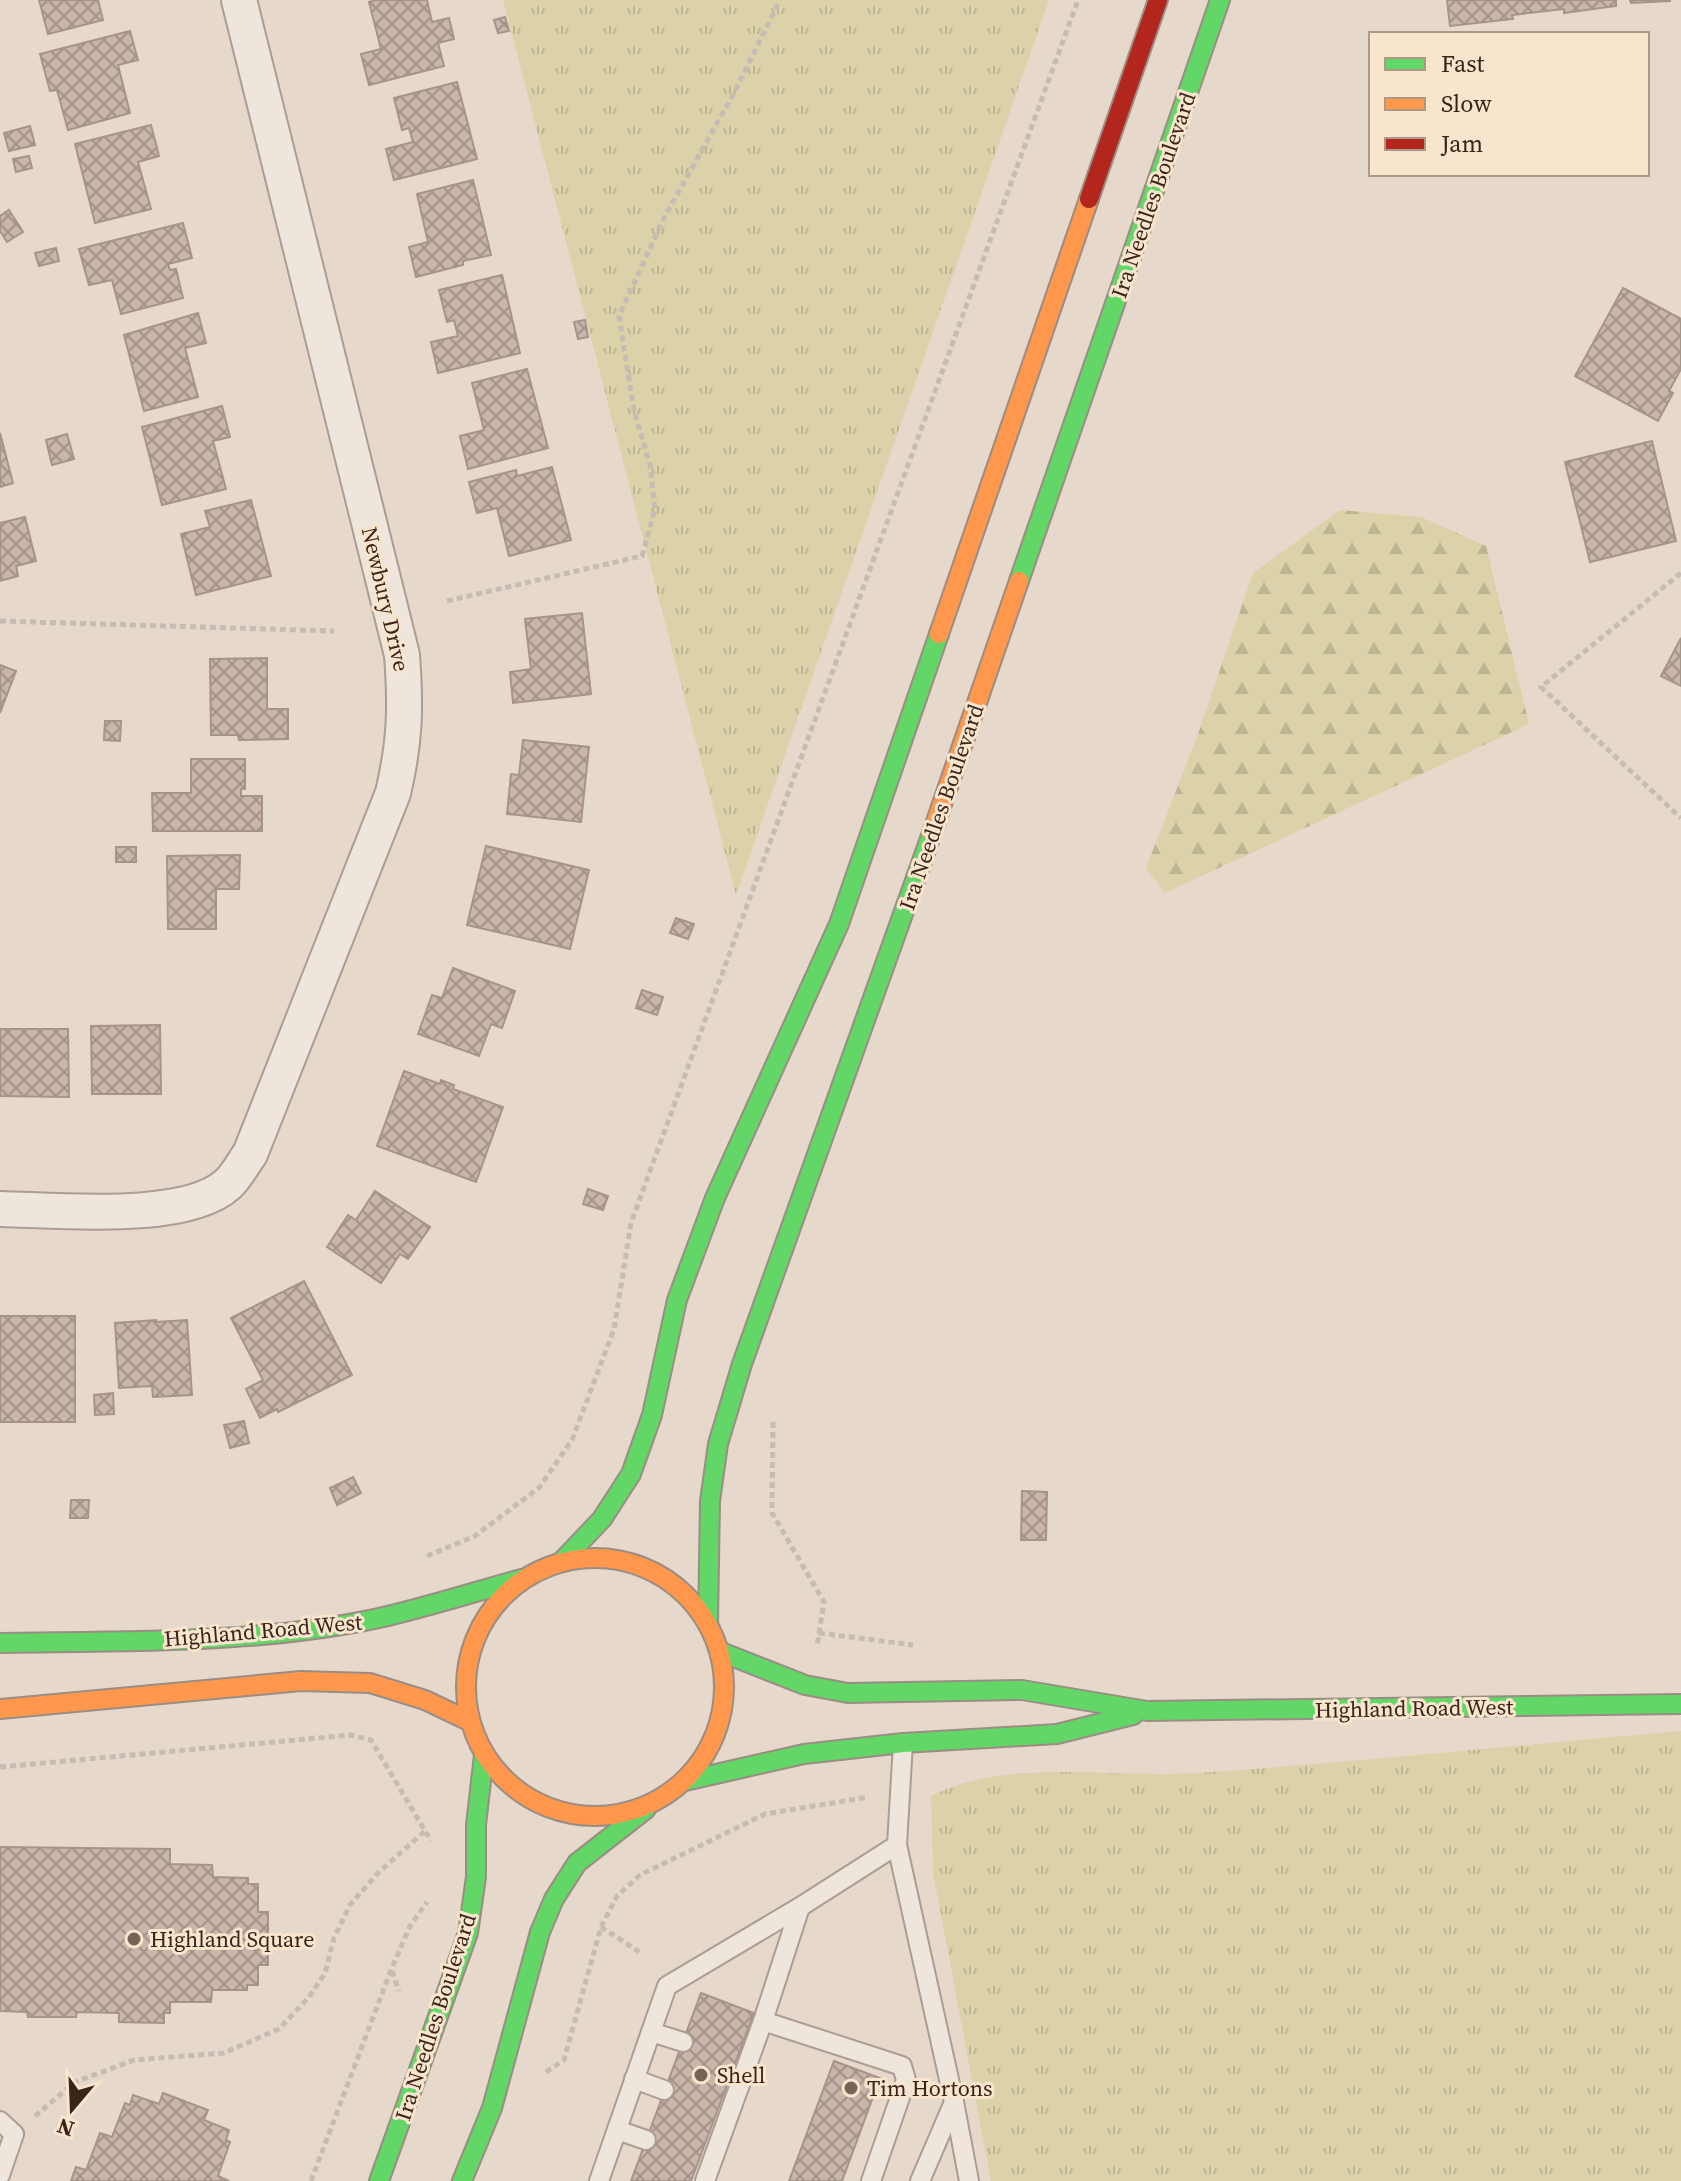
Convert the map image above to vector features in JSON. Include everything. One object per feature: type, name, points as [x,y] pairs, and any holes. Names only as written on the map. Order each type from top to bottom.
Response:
[{"type":"main road","points":[[562,1561],[602,1519],[631,1474],[652,1415],[677,1300],[715,1198],[839,924],[1158,0]]},
{"type":"main road","name":"Ira Needles Boulevard","points":[[708,1623],[710,1501],[718,1444],[742,1364],[888,960],[1220,0]]},
{"type":"main road","points":[[462,2181],[492,2108],[540,1932],[554,1899],[577,1863],[685,1781],[713,1743],[725,1698],[721,1652],[708,1623],[671,1581],[619,1559],[562,1561],[521,1579],[492,1607],[472,1642],[464,1681],[469,1721],[484,1755],[515,1790],[558,1812],[605,1817],[651,1805]]},
{"type":"main road","name":"Highland Road West","points":[[0,1643],[167,1640],[295,1631],[378,1618],[521,1579]]},
{"type":"main road","name":"Highland Road West","points":[[721,1652],[805,1685],[848,1693],[1022,1690],[1147,1711],[1681,1704]]},
{"type":"main road","points":[[0,1709],[301,1681],[370,1683],[425,1700],[469,1721]]},
{"type":"main road","name":"Highland Road West","points":[[685,1781],[804,1754],[903,1743],[1057,1734],[1147,1711]]},
{"type":"main road","name":"Ira Needles Boulevard","points":[[379,2181],[468,1933],[476,1877],[476,1825],[484,1755]]},
{"type":"street","name":"Newbury Drive","points":[[0,1209],[140,1211],[189,1205],[228,1185],[256,1140],[393,793],[403,749],[405,700],[402,655],[239,0]]},
{"type":"lane","points":[[903,1743],[897,1845],[969,2181]]},
{"type":"lane","points":[[599,2181],[667,1986],[897,1845]]},
{"type":"lane","points":[[705,2181],[706,2161],[742,2062],[763,2021],[800,1907]]},
{"type":"lane","points":[[763,2021],[902,2066],[906,2080],[871,2181]]},
{"type":"lane","points":[[651,2032],[683,2042]]},
{"type":"lane","points":[[634,2079],[664,2090]]},
{"type":"lane","points":[[920,2181],[954,2102]]},
{"type":"lane","points":[[0,2121],[14,2134],[0,2175]]},
{"type":"lane","points":[[617,2130],[646,2140]]},
{"type":"path","points":[[447,601],[642,556],[655,509],[650,465],[634,411],[619,316],[664,218],[734,93],[780,0]]},
{"type":"path","points":[[413,1560],[475,1536],[507,1514],[539,1488],[572,1440],[614,1329],[631,1223],[1078,0]]},
{"type":"path","points":[[1681,573],[1541,687],[1681,818]]},
{"type":"path","points":[[0,621],[334,631]]},
{"type":"path","points":[[773,1419],[772,1513],[824,1602],[817,1648]]},
{"type":"path","points":[[819,1633],[926,1646]]},
{"type":"path","points":[[0,1767],[351,1735],[371,1740],[435,1850]]},
{"type":"path","points":[[564,2060],[601,1927],[617,1896],[640,1875],[765,1814],[859,1799]]},
{"type":"path","points":[[14,2134],[75,2082],[134,2060],[224,2053],[279,2029],[309,1997],[325,1973],[334,1938],[350,1905],[378,1873],[426,1830]]},
{"type":"path","points":[[311,2181],[410,1926],[431,1896]]},
{"type":"path","points":[[601,1927],[641,1953]]},
{"type":"green space","points":[[503,0],[1049,0],[736,895]]},
{"type":"green space","points":[[1340,510],[1421,517],[1486,546],[1529,724],[1165,893],[1146,868],[1197,737],[1253,573]]},
{"type":"green space","points":[[1681,1731],[1681,2181],[991,2181],[933,1872],[931,1796],[961,1784],[1027,1773],[1196,1773]]},
{"type":"building","points":[[39,0],[98,0],[103,20],[48,34]]},
{"type":"building","points":[[427,0],[432,22],[449,18],[454,39],[438,43],[444,66],[369,85],[361,54],[381,49],[369,2]]},
{"type":"building","points":[[1447,0],[1616,0],[1616,6],[1564,13],[1564,9],[1512,15],[1513,19],[1450,26]]},
{"type":"building","points":[[1630,0],[1670,0],[1670,1],[1631,3]]},
{"type":"building","points":[[505,17],[509,31],[498,33],[494,20]]},
{"type":"building","points":[[130,31],[138,60],[118,65],[130,113],[68,130],[57,90],[50,91],[40,54]]},
{"type":"building","points":[[457,82],[477,159],[394,180],[386,149],[413,142],[409,128],[402,130],[394,98]]},
{"type":"building","points":[[151,125],[159,156],[138,162],[151,209],[95,223],[75,144]]},
{"type":"building","points":[[30,126],[35,145],[9,151],[4,133]]},
{"type":"building","points":[[29,156],[32,168],[16,172],[13,159]]},
{"type":"building","points":[[473,180],[491,255],[416,277],[409,247],[428,242],[417,194]]},
{"type":"building","points":[[9,210],[23,232],[7,242],[0,231],[0,216]]},
{"type":"building","points":[[183,223],[192,258],[168,264],[170,270],[176,269],[183,298],[121,314],[112,280],[89,285],[79,249]]},
{"type":"building","points":[[56,248],[59,261],[39,266],[35,253]]},
{"type":"building","points":[[502,275],[520,353],[438,373],[431,342],[458,336],[454,320],[447,322],[439,290]]},
{"type":"building","points":[[1623,288],[1681,319],[1681,369],[1658,421],[1575,376]]},
{"type":"building","points":[[198,313],[206,343],[185,348],[198,397],[144,411],[124,335]]},
{"type":"building","points":[[585,320],[588,337],[578,339],[574,322]]},
{"type":"building","points":[[527,369],[548,448],[468,469],[460,436],[484,430],[472,383]]},
{"type":"building","points":[[222,406],[230,437],[213,441],[226,489],[162,505],[142,427]]},
{"type":"building","points":[[0,433],[13,483],[0,487]]},
{"type":"building","points":[[67,434],[74,459],[52,465],[46,440]]},
{"type":"building","points":[[1652,441],[1676,541],[1590,562],[1565,462]]},
{"type":"building","points":[[552,467],[571,540],[509,556],[497,508],[477,513],[469,482],[516,470],[517,476]]},
{"type":"building","points":[[251,500],[271,576],[196,595],[181,534],[210,527],[205,511]]},
{"type":"building","points":[[25,517],[36,561],[16,566],[18,576],[0,581],[0,523]]},
{"type":"building","points":[[582,613],[591,694],[513,703],[510,672],[531,669],[525,619]]},
{"type":"building","points":[[1681,638],[1681,686],[1661,676]]},
{"type":"building","points":[[267,658],[267,709],[288,709],[288,739],[239,740],[238,735],[211,735],[210,659]]},
{"type":"building","points":[[0,665],[16,671],[0,713]]},
{"type":"building","points":[[105,721],[121,721],[120,741],[104,740]]},
{"type":"building","points":[[523,740],[589,747],[581,822],[507,814],[511,774],[519,775]]},
{"type":"building","points":[[191,759],[245,759],[245,789],[241,789],[241,796],[262,796],[262,831],[153,831],[152,793],[191,793]]},
{"type":"building","points":[[486,846],[589,870],[570,949],[467,925]]},
{"type":"building","points":[[116,847],[136,847],[136,862],[116,862]]},
{"type":"building","points":[[240,855],[239,889],[216,889],[216,929],[168,929],[167,856]]},
{"type":"building","points":[[676,918],[694,924],[688,939],[670,933]]},
{"type":"building","points":[[453,968],[515,991],[502,1028],[491,1024],[479,1056],[418,1034],[432,995],[442,998]]},
{"type":"building","points":[[642,990],[663,997],[657,1015],[636,1008]]},
{"type":"building","points":[[160,1025],[161,1094],[92,1094],[91,1026]]},
{"type":"building","points":[[0,1029],[68,1029],[69,1097],[0,1096]]},
{"type":"building","points":[[404,1071],[440,1084],[441,1080],[454,1085],[453,1089],[503,1107],[476,1182],[377,1146]]},
{"type":"building","points":[[588,1189],[608,1196],[603,1210],[583,1204]]},
{"type":"building","points":[[375,1191],[430,1227],[408,1259],[400,1254],[381,1283],[327,1247],[348,1215],[356,1220]]},
{"type":"building","points":[[304,1281],[352,1375],[260,1418],[246,1389],[263,1380],[231,1318]]},
{"type":"building","points":[[0,1316],[75,1316],[75,1422],[0,1422]]},
{"type":"building","points":[[187,1320],[192,1395],[153,1397],[152,1386],[119,1388],[115,1323]]},
{"type":"building","points":[[113,1393],[114,1414],[95,1415],[94,1395]]},
{"type":"building","points":[[244,1421],[249,1443],[230,1448],[224,1425]]},
{"type":"building","points":[[353,1477],[361,1493],[337,1505],[330,1488]]},
{"type":"building","points":[[1022,1491],[1047,1492],[1046,1540],[1021,1540]]},
{"type":"building","points":[[71,1500],[89,1500],[88,1518],[70,1518]]},
{"type":"building","name":"Highland Square","points":[[0,1847],[170,1849],[170,1864],[212,1865],[213,1877],[248,1878],[248,1884],[258,1884],[258,1912],[268,1912],[268,1965],[258,1965],[258,1985],[247,1985],[247,1990],[212,1990],[211,2002],[170,2002],[170,2013],[164,2013],[164,2023],[119,2022],[119,2013],[77,2012],[76,2017],[28,2017],[27,2012],[0,2011]]},
{"type":"building","name":"Shell","points":[[701,1993],[754,2013],[691,2181],[631,2181]]},
{"type":"building","points":[[834,2061],[880,2078],[842,2181],[789,2181]]},
{"type":"building","points":[[163,2093],[208,2110],[204,2120],[229,2130],[226,2140],[230,2142],[218,2176],[229,2181],[71,2181],[76,2167],[86,2170],[100,2133],[112,2137],[125,2103],[130,2105],[133,2095],[159,2104]]},
{"type":"traffic: fast","points":[[1019,581],[1220,0]]},
{"type":"traffic: fast","points":[[562,1561],[602,1519],[631,1474],[652,1415],[677,1300],[715,1198],[839,924],[939,634]]},
{"type":"traffic: fast","points":[[708,1623],[710,1501],[718,1444],[742,1364],[932,833]]},
{"type":"traffic: fast","points":[[0,1643],[191,1640],[287,1633],[379,1618],[521,1579]]},
{"type":"traffic: fast","points":[[721,1652],[805,1685],[848,1693],[1022,1690],[1147,1711],[1681,1704]]},
{"type":"traffic: fast","points":[[685,1781],[804,1754],[903,1743],[1057,1734],[1133,1715]]},
{"type":"traffic: fast","points":[[379,2181],[468,1933],[476,1877],[476,1825],[484,1755]]},
{"type":"traffic: fast","points":[[462,2181],[492,2108],[540,1932],[554,1899],[577,1863],[646,1809]]},
{"type":"traffic: slow","points":[[939,634],[1089,199]]},
{"type":"traffic: slow","points":[[932,833],[1019,581]]},
{"type":"traffic: slow","points":[[595,1558],[620,1560],[656,1573],[677,1587],[695,1605],[714,1638],[722,1662],[724,1687],[722,1712],[709,1748],[695,1769],[677,1787],[644,1806],[620,1814],[595,1816],[570,1814],[534,1801],[513,1787],[495,1769],[476,1736],[468,1712],[466,1687],[468,1662],[481,1626],[495,1605],[513,1587],[546,1568],[570,1560],[595,1558]]},
{"type":"traffic: slow","points":[[0,1709],[301,1681],[370,1683],[425,1700],[469,1721]]},
{"type":"traffic: jam","points":[[1089,199],[1158,0]]},
{"type":"place","name":"Highland Square","points":[[134,1939]]},
{"type":"place","name":"Shell","points":[[701,2075]]},
{"type":"place","name":"Tim Hortons","points":[[851,2088]]}]
